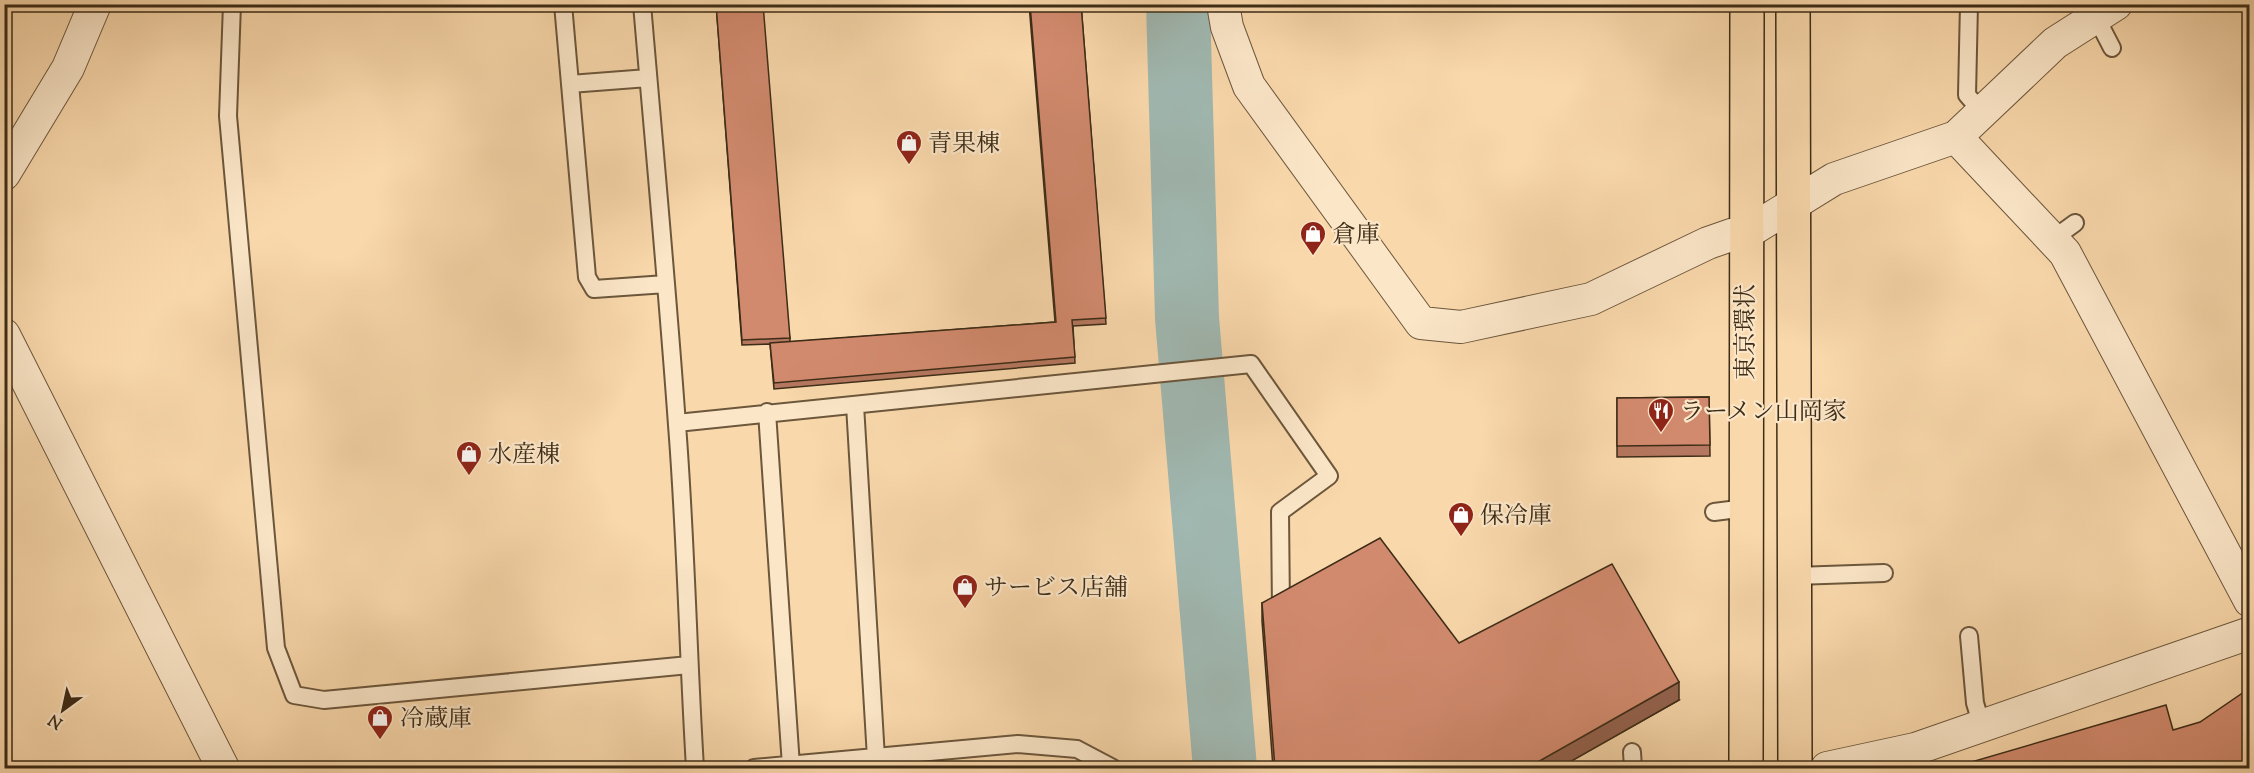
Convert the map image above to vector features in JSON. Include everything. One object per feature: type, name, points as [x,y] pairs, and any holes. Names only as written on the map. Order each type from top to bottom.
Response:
[{"type":"highway","name":"東京環状","points":[[1746,768],[1730,510],[1745,234],[1747,4]]},
{"type":"highway","name":"東京環状","points":[[1793,4],[1796,203],[1795,768]]},
{"type":"street","points":[[4,174],[68,68],[95,4]]},
{"type":"street","points":[[1223,4],[1227,27],[1249,86],[1421,323],[1461,327],[1591,299],[1708,243],[1731,235],[1745,234],[1834,180],[1956,137],[2055,43],[2106,11]]},
{"type":"street","points":[[1956,137],[1979,175],[2064,231],[2065,253],[2250,601]]},
{"type":"street","points":[[4,336],[223,768]]},
{"type":"street","points":[[1827,768],[1915,749],[2250,633]]},
{"type":"lane","points":[[232,4],[228,116],[230,139],[276,648],[294,695],[324,700],[689,666]]},
{"type":"lane","points":[[562,4],[587,277],[594,289],[666,284]]},
{"type":"lane","points":[[642,4],[677,423],[689,600],[689,666],[695,768]]},
{"type":"lane","points":[[1969,4],[1967,94],[1982,112]]},
{"type":"lane","points":[[2106,11],[2112,48]]},
{"type":"lane","points":[[570,84],[648,78]]},
{"type":"lane","points":[[677,423],[1251,364],[1329,477],[1280,512],[1281,610]]},
{"type":"lane","points":[[855,405],[876,758]]},
{"type":"lane","points":[[767,412],[791,766]]},
{"type":"lane","points":[[1795,576],[1884,573]]},
{"type":"lane","points":[[1969,636],[1975,703],[1982,726]]},
{"type":"lane","points":[[754,768],[1018,744],[1077,749],[1113,768]]},
{"type":"building","points":[[716,4],[763,4],[790,338],[742,340]]},
{"type":"building","points":[[1030,4],[1081,4],[1106,318],[1072,320],[1075,357],[774,383],[770,343],[1056,322]]},
{"type":"building","points":[[1709,397],[1710,445],[1617,446],[1617,398]]},
{"type":"building","points":[[1380,538],[1459,643],[1612,564],[1679,682],[1527,768],[1275,768],[1262,603]]},
{"type":"building","points":[[2244,692],[2250,700],[2250,768],[1951,768],[2166,705],[2173,730],[2200,722]]},
{"type":"waterway","points":[[1178,4],[1187,318],[1225,768]]},
{"type":"place","name":"青果棟","points":[[909,166]]},
{"type":"place","name":"倉庫","points":[[1313,257]]},
{"type":"place","name":"ラーメン山岡家","points":[[1661,434]]},
{"type":"place","name":"水産棟","points":[[469,477]]},
{"type":"place","name":"保冷庫","points":[[1461,538]]},
{"type":"place","name":"サービス店舗","points":[[965,610]]},
{"type":"place","name":"冷蔵庫","points":[[380,741]]}]
